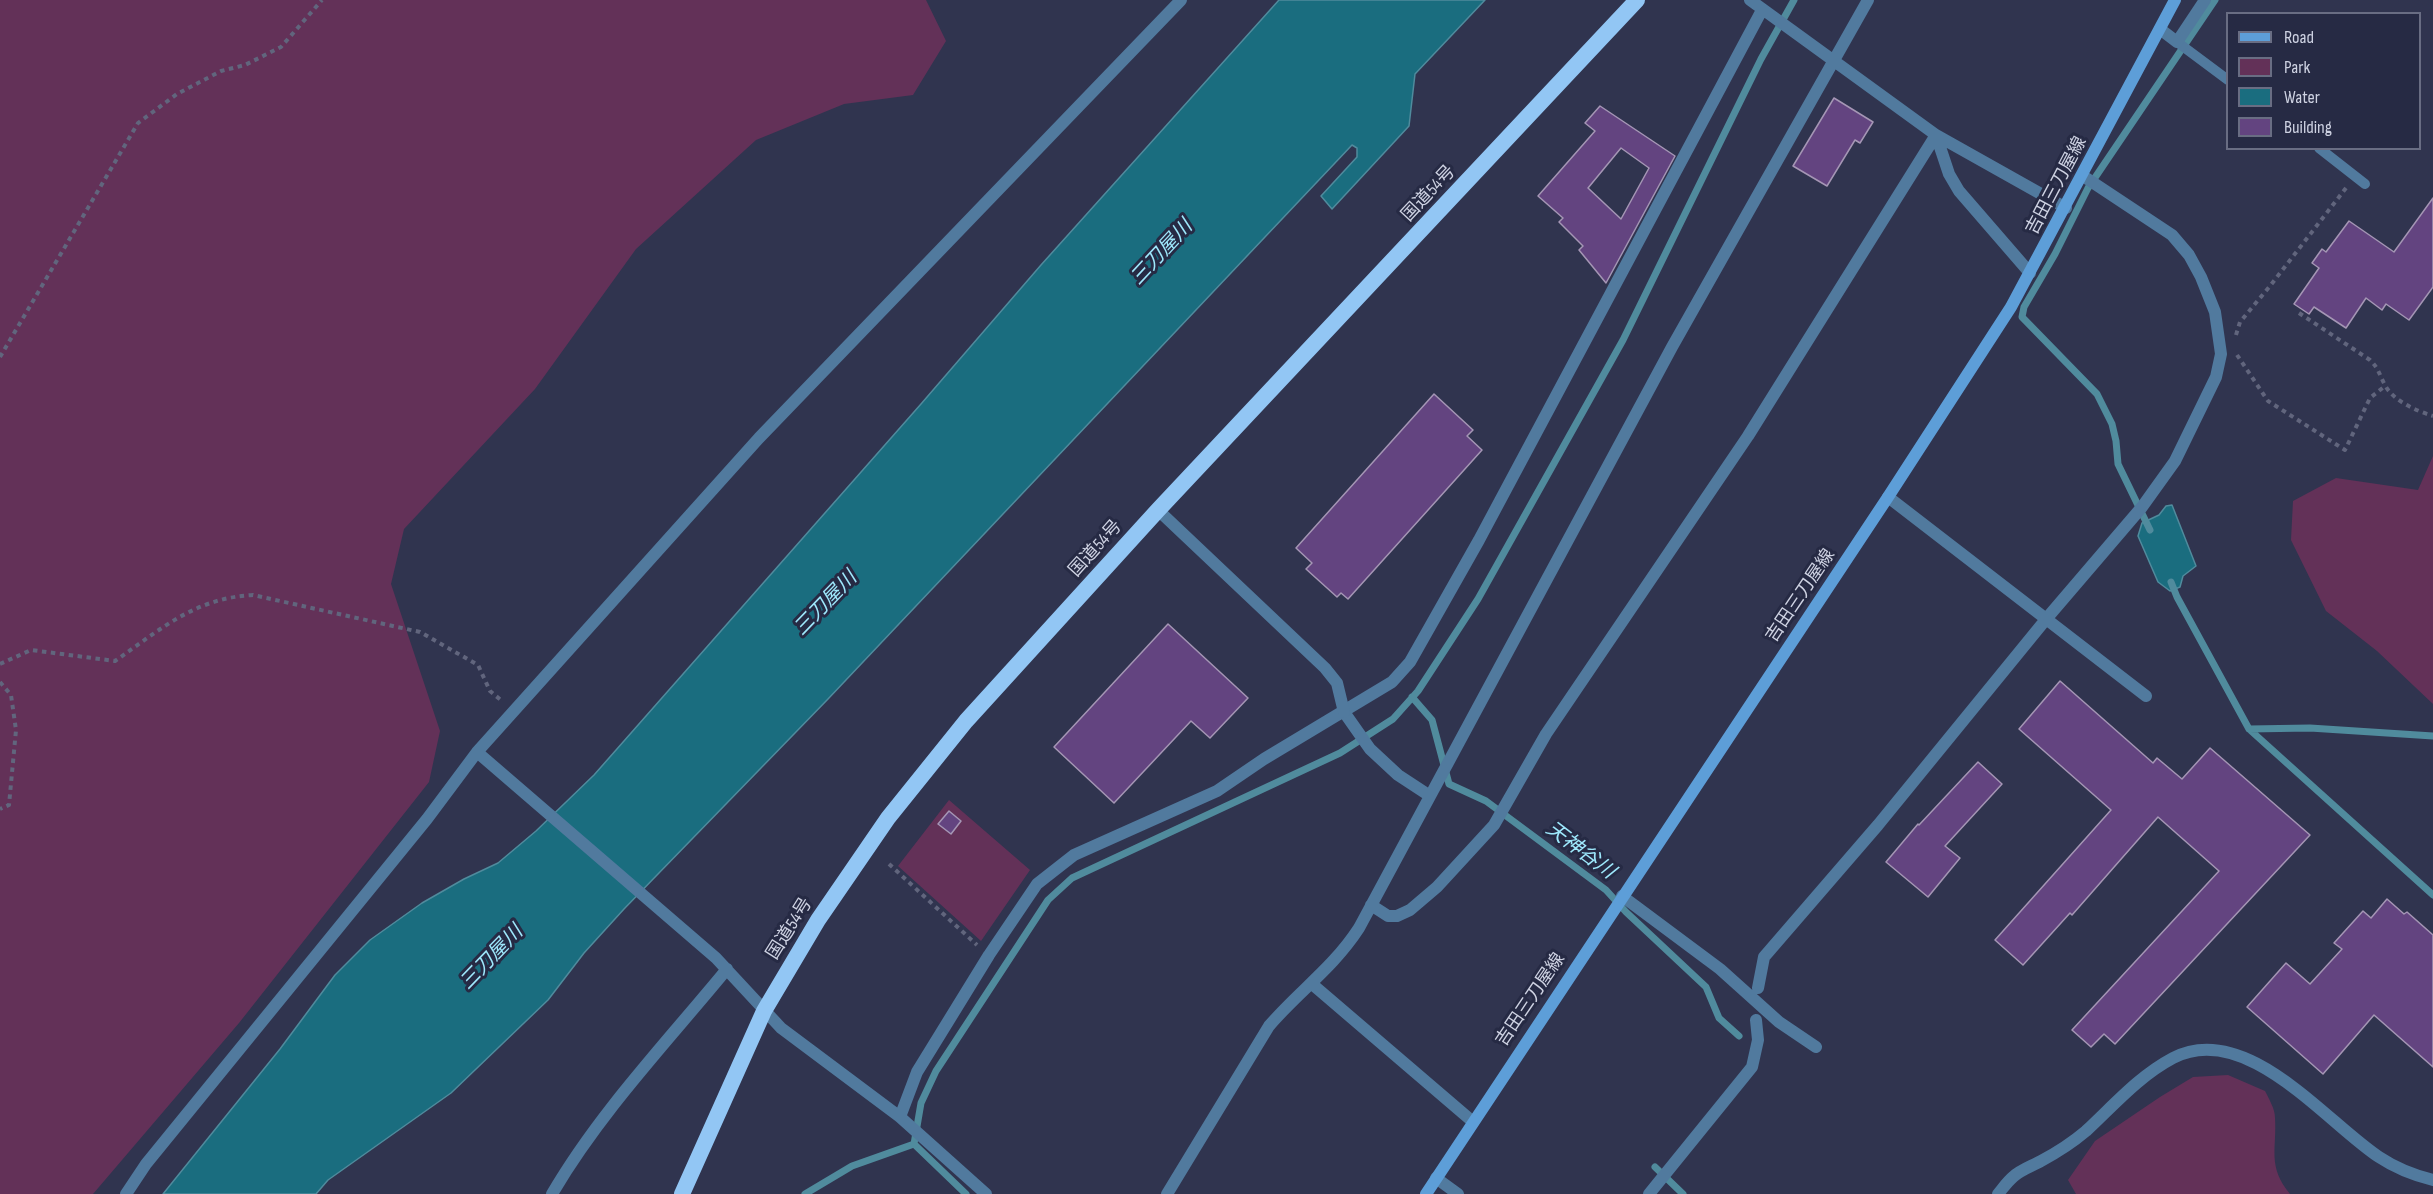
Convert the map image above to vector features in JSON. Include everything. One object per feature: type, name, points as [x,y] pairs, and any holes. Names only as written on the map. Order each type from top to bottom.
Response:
[{"type":"highway","name":"国道54号","points":[[682,1194],[764,1011],[818,920],[888,818],[966,721],[1158,510],[1637,0]]},
{"type":"main road","name":"吉田三刀屋線","points":[[1426,1194],[2011,308],[2175,0]]},
{"type":"street","points":[[126,1194],[146,1164],[481,755],[513,712],[759,438],[1181,0]]},
{"type":"street","points":[[1750,0],[1936,135],[2066,208]]},
{"type":"street","points":[[1167,1194],[1269,1026],[1285,1007],[1312,984],[1344,951],[1672,347],[1832,60],[1868,0]]},
{"type":"street","points":[[2160,29],[2177,42],[2205,0]]},
{"type":"street","points":[[900,1117],[917,1072],[988,955],[1037,884],[1074,855],[1217,791],[1264,759],[1392,682],[1410,662],[1479,540],[1766,13]]},
{"type":"street","points":[[1936,135],[1949,174],[1959,191],[2030,273]]},
{"type":"street","points":[[1371,905],[1388,916],[1397,916],[1410,910],[1437,887],[1494,825],[1546,734],[1748,436],[1936,135]]},
{"type":"street","points":[[1758,988],[1764,957],[1878,825],[2047,618],[2142,507],[2175,461],[2216,376],[2221,354],[2215,312],[2189,255],[2172,235],[2083,176]]},
{"type":"street","points":[[1888,497],[2146,696]]},
{"type":"street","points":[[1158,510],[1325,668],[1337,683],[1344,712],[1370,749],[1398,775],[1430,796]]},
{"type":"street","points":[[481,755],[716,958],[781,1028],[900,1117],[986,1194]]},
{"type":"street","points":[[1622,896],[1720,969],[1779,1022],[1816,1047]]},
{"type":"street","points":[[552,1194],[605,1116],[727,969]]},
{"type":"street","points":[[1312,984],[1473,1121]]},
{"type":"street","points":[[1649,1194],[1752,1067],[1758,1040],[1756,1020]]},
{"type":"street","points":[[1998,1194],[2014,1176],[2050,1156],[2083,1133],[2148,1073],[2176,1056],[2199,1050],[2225,1052],[2249,1060],[2290,1085],[2377,1156],[2404,1173],[2433,1180]]},
{"type":"street","points":[[1436,1178],[1458,1194]]},
{"type":"lane","points":[[2177,42],[2226,79]]},
{"type":"lane","points":[[2322,150],[2365,184]]},
{"type":"path","points":[[0,357],[138,123],[177,94],[221,71],[245,65],[281,47],[322,0]]},
{"type":"path","points":[[2355,176],[2240,322],[2236,337],[2236,354],[2268,401],[2346,450],[2370,398],[2385,386]]},
{"type":"path","points":[[2299,313],[2370,360],[2380,370],[2385,386],[2397,400],[2433,416]]},
{"type":"path","points":[[0,664],[31,650],[115,661],[190,609],[231,596],[253,595],[420,632],[477,665],[490,691],[513,712]]},
{"type":"path","points":[[0,682],[11,695],[16,730],[9,805],[0,809]]},
{"type":"path","points":[[889,864],[988,955]]},
{"type":"green space","points":[[0,0],[926,0],[946,41],[913,95],[844,104],[756,140],[636,249],[535,389],[404,529],[391,584],[440,731],[429,782],[239,1023],[93,1194],[0,1194]]},
{"type":"green space","points":[[2433,456],[2433,704],[2377,651],[2326,611],[2291,540],[2293,501],[2336,478],[2418,490]]},
{"type":"green space","points":[[949,800],[1030,870],[981,941],[898,866]]},
{"type":"green space","points":[[2228,1075],[2265,1091],[2272,1104],[2275,1115],[2276,1166],[2278,1175],[2290,1194],[2076,1194],[2068,1180],[2095,1141],[2193,1077]]},
{"type":"water","name":"三刀屋川","points":[[1279,0],[1485,0],[1415,74],[1409,126],[1332,209],[1321,196],[1357,157],[1357,148],[1352,145],[828,699],[624,909],[584,953],[548,1000],[451,1093],[328,1180],[316,1194],[163,1194],[280,1049],[335,975],[370,940],[422,903],[498,863],[536,831],[594,775],[1041,265]]},
{"type":"water","points":[[2172,505],[2196,566],[2183,576],[2180,587],[2170,591],[2158,582],[2138,536],[2142,523],[2159,515],[2166,506]]},
{"type":"building","points":[[1834,98],[1873,122],[1860,143],[1855,140],[1827,186],[1793,166]]},
{"type":"building","points":[[1600,106],[1675,156],[1606,283],[1579,250],[1583,246],[1559,222],[1563,218],[1538,196],[1595,131],[1585,123]],"holes":[[[1621,148],[1649,168],[1621,219],[1588,188]]]},
{"type":"building","points":[[2433,198],[2433,287],[2409,320],[2386,304],[2382,310],[2366,298],[2346,328],[2314,307],[2309,314],[2294,304],[2319,268],[2312,263],[2322,249],[2326,252],[2349,221],[2394,252]]},
{"type":"building","points":[[1434,394],[1473,430],[1467,436],[1482,450],[1348,599],[1341,593],[1337,597],[1306,569],[1312,563],[1296,548]]},
{"type":"building","points":[[1168,624],[1248,698],[1210,738],[1191,721],[1114,803],[1054,747]]},
{"type":"building","points":[[2060,681],[2153,763],[2157,758],[2182,779],[2210,748],[2310,835],[2115,1044],[2104,1034],[2091,1047],[2072,1030],[2219,871],[2158,817],[2072,915],[2070,913],[2023,965],[1995,940],[2111,810],[2019,729]]},
{"type":"building","points":[[1978,762],[2002,784],[1945,846],[1960,858],[1928,897],[1886,862],[1918,824]]},
{"type":"building","points":[[949,811],[961,821],[951,834],[938,824]]},
{"type":"building","points":[[2387,899],[2404,914],[2407,912],[2433,935],[2433,1067],[2374,1015],[2323,1074],[2247,1007],[2286,963],[2310,984],[2342,949],[2334,943],[2363,911],[2371,918]]},
{"type":"waterway","points":[[914,1144],[921,1103],[936,1071],[1048,900],[1072,878],[1340,753],[1393,719],[1418,691],[1478,599],[1623,340],[1761,59],[1794,0]]},
{"type":"waterway","points":[[2150,530],[2118,464],[2112,424],[2097,394],[2022,317],[2024,307],[2055,254],[2088,188],[2215,0]]},
{"type":"waterway","points":[[2171,582],[2249,729],[2433,895]]},
{"type":"waterway","name":"天神谷川","points":[[1412,697],[1432,720],[1449,784],[1486,801],[1606,890],[1626,912],[1706,987],[1719,1018],[1739,1036]]},
{"type":"waterway","points":[[2249,729],[2310,728],[2433,736]]},
{"type":"waterway","points":[[914,1144],[966,1194]]},
{"type":"waterway","points":[[805,1194],[852,1166],[914,1144]]},
{"type":"waterway","name":"天神谷川","points":[[1655,1167],[1683,1194]]}]
